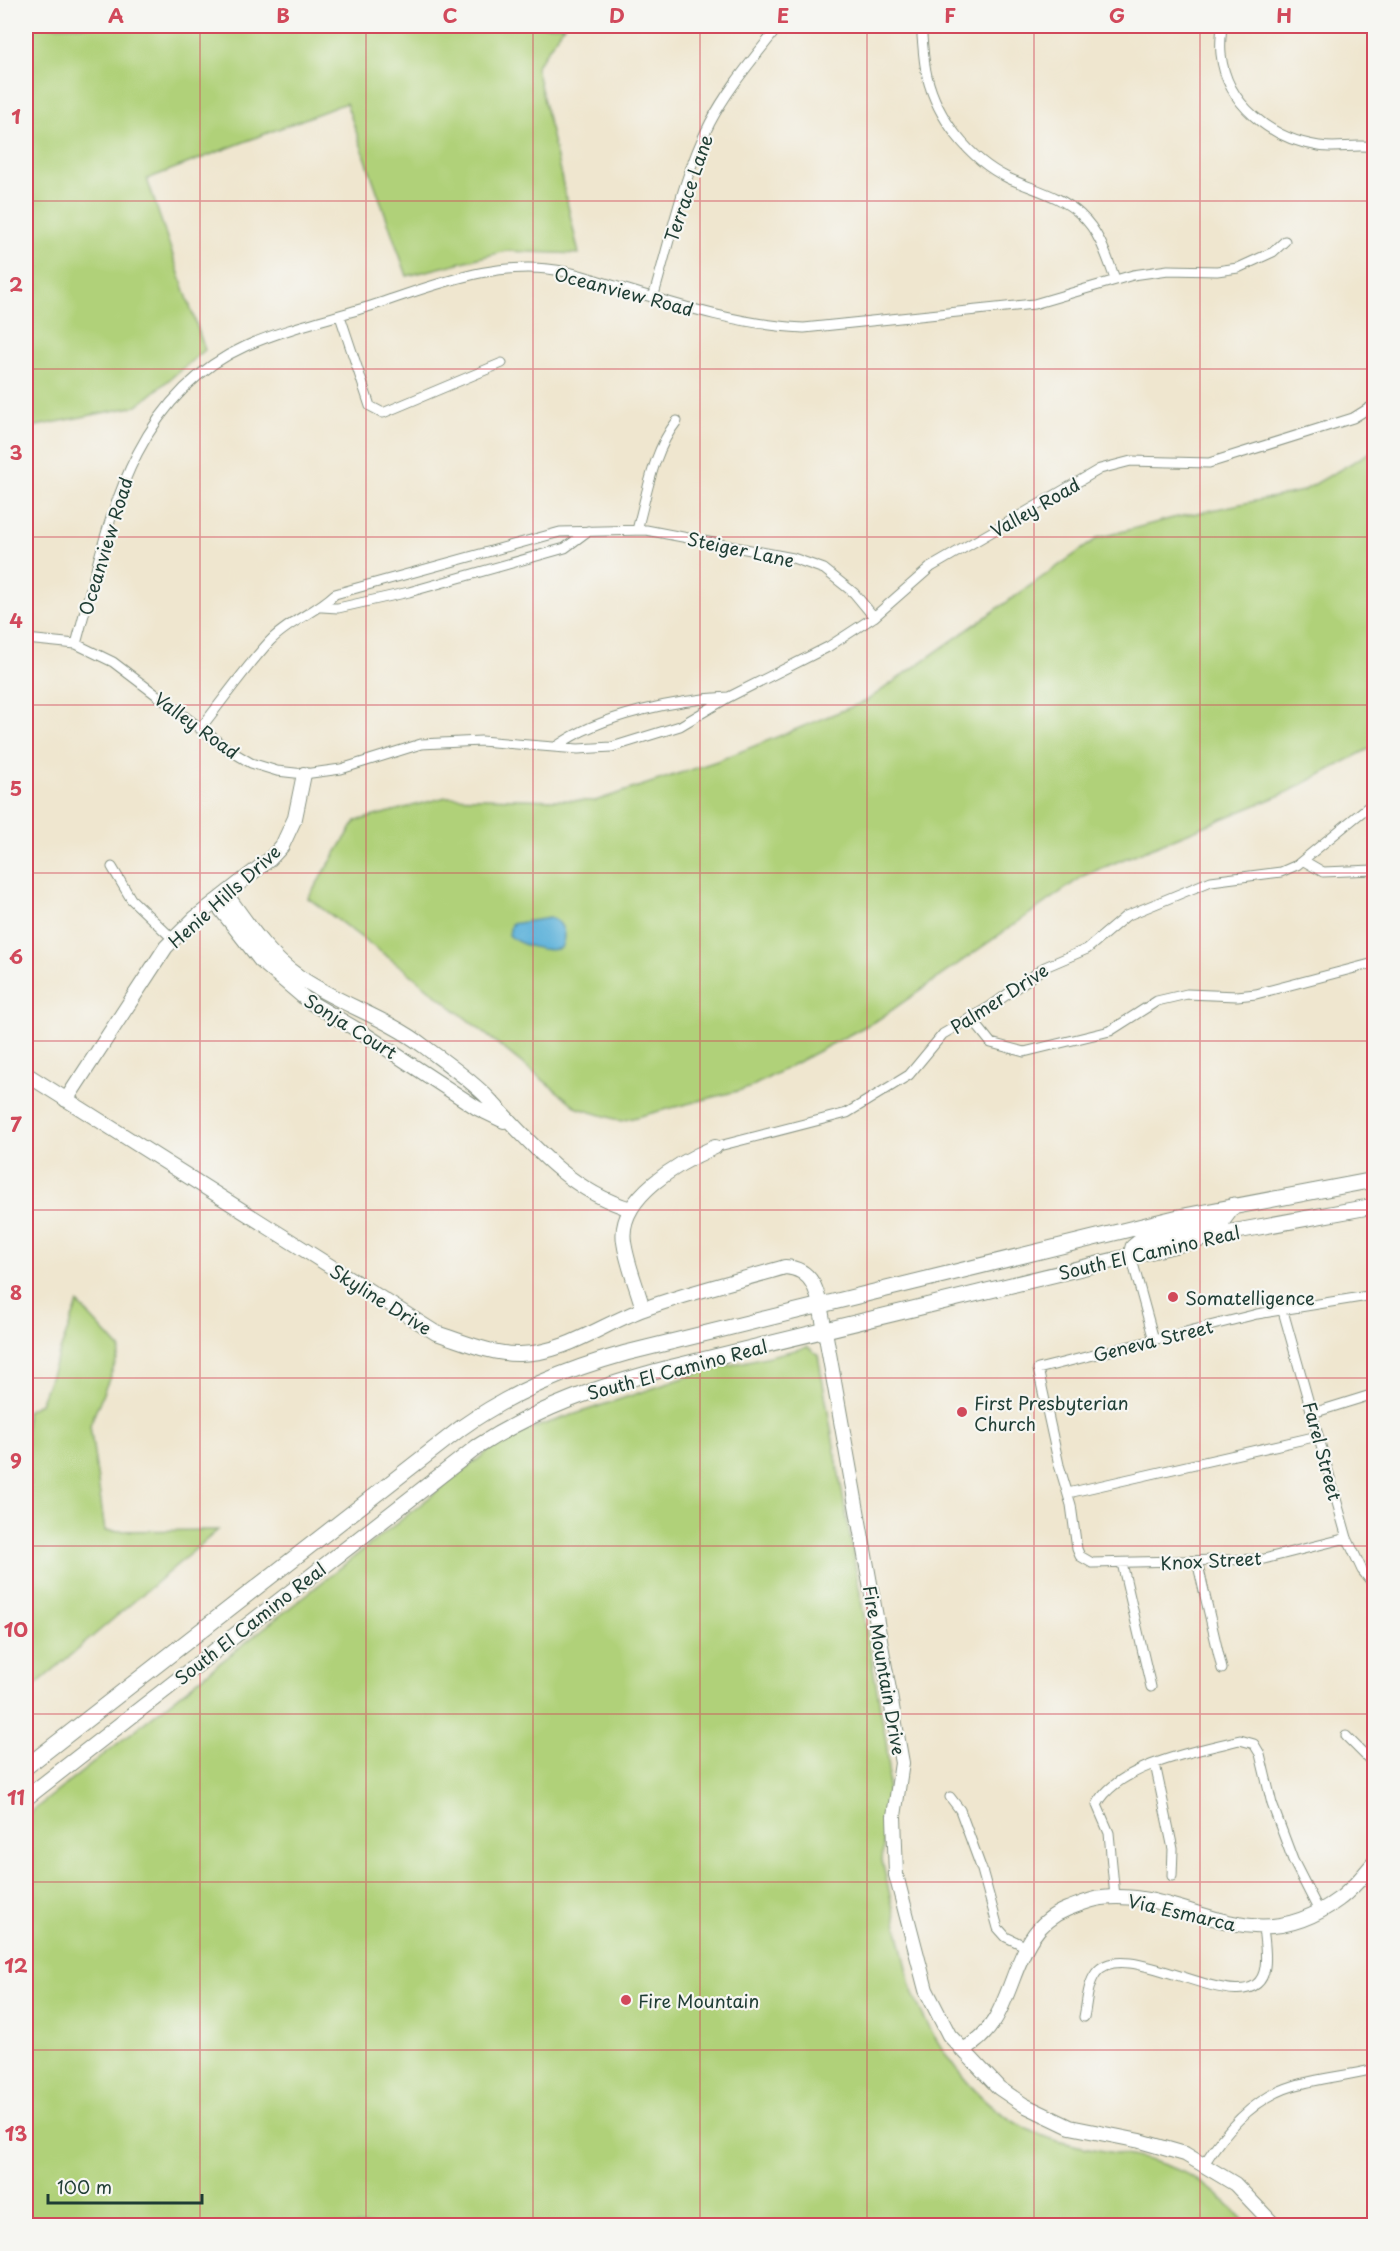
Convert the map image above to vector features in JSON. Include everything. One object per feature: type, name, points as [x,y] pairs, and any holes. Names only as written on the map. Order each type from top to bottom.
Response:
[{"type":"main road","name":"South El Camino Real","points":[[26,1767],[488,1409],[542,1381],[593,1363],[1234,1205],[1374,1180]]},
{"type":"main road","points":[[1131,1256],[1133,1247],[1139,1242],[1223,1220],[1234,1205]]},
{"type":"main road","name":"South El Camino Real","points":[[26,1798],[477,1447],[507,1427],[573,1397],[611,1383],[1131,1256],[1258,1226],[1374,1206]]},
{"type":"street","name":"Terrace Lane","points":[[653,297],[695,158],[710,124],[727,94],[779,26]]},
{"type":"street","points":[[921,26],[926,75],[933,97],[945,119],[967,148],[1007,177],[1061,198],[1083,216],[1100,240],[1115,279]]},
{"type":"street","points":[[1222,26],[1221,54],[1229,82],[1245,108],[1266,127],[1289,140],[1321,147],[1374,147]]},
{"type":"street","name":"Oceanview Road","points":[[76,644],[116,500],[131,461],[167,406],[205,369],[246,346],[490,269],[566,272],[713,315],[771,326],[804,328],[1034,304],[1115,279],[1168,270],[1217,272],[1238,268],[1273,252],[1284,241]]},
{"type":"street","points":[[340,315],[370,406],[383,413],[502,363]]},
{"type":"street","name":"Valley Road","points":[[26,639],[76,644],[113,662],[200,729],[251,763],[277,771],[304,774],[341,769],[422,744],[481,741],[578,749],[612,747],[680,726],[729,697],[828,647],[874,616],[931,567],[1100,469],[1131,461],[1209,463],[1353,417],[1374,405]]},
{"type":"street","points":[[637,530],[660,450],[666,435],[677,421]]},
{"type":"street","name":"Steiger Lane","points":[[200,729],[271,640],[296,618],[322,607],[334,594],[560,532],[637,530],[793,558],[824,569],[854,593],[874,616]]},
{"type":"street","name":"Steiger Lane","points":[[322,607],[338,608],[409,592],[565,548],[588,531]]},
{"type":"street","name":"Valley Road","points":[[557,746],[575,732],[616,719],[704,699],[729,697]]},
{"type":"street","name":"Henie Hills Drive","points":[[66,1101],[174,940],[220,898],[270,859],[282,846],[295,818],[304,774]]},
{"type":"street","name":"Palmer Drive","points":[[643,1309],[623,1240],[624,1223],[634,1201],[652,1184],[728,1142],[847,1113],[909,1075],[943,1034],[991,1006],[1045,967],[1086,949],[1126,916],[1211,880],[1281,872],[1304,861],[1374,802]]},
{"type":"street","points":[[1304,861],[1323,872],[1374,870]]},
{"type":"street","points":[[112,867],[131,899],[174,940]]},
{"type":"street","name":"Sonja Court","points":[[220,898],[261,961],[308,1000],[477,1108],[509,1124]]},
{"type":"street","name":"Sonja Court","points":[[220,898],[297,976],[331,996],[400,1029],[487,1098],[509,1124],[568,1178],[605,1201],[631,1209]]},
{"type":"street","points":[[971,1018],[991,1043],[1024,1052],[1110,1030],[1157,1001],[1187,994],[1237,996],[1256,994],[1374,963]]},
{"type":"street","name":"Skyline Drive","points":[[26,1074],[435,1333],[490,1349],[518,1354],[575,1342],[643,1309],[785,1267],[799,1268],[813,1281],[820,1307]]},
{"type":"street","points":[[1131,1256],[1154,1340]]},
{"type":"street","name":"Geneva Street","points":[[1068,1493],[1059,1465],[1038,1369],[1257,1314],[1374,1295]]},
{"type":"street","name":"Fire Mountain Drive","points":[[820,1307],[902,1763],[894,1824],[896,1875],[926,1990],[950,2035],[962,2050],[999,2088],[1024,2105],[1070,2127],[1140,2141],[1185,2154],[1235,2184],[1275,2226]]},
{"type":"street","name":"Farel Street","points":[[1283,1311],[1347,1538],[1362,1570],[1372,1579]]},
{"type":"street","points":[[1313,1413],[1374,1394]]},
{"type":"street","points":[[1068,1493],[1318,1436]]},
{"type":"street","name":"Knox Street","points":[[1068,1493],[1080,1556],[1092,1563],[1264,1559],[1347,1538]]},
{"type":"street","points":[[1197,1561],[1222,1669]]},
{"type":"street","points":[[1122,1563],[1151,1687]]},
{"type":"street","points":[[1346,1736],[1374,1764]]},
{"type":"street","points":[[1115,1897],[1109,1833],[1097,1805],[1102,1795],[1146,1766],[1240,1740],[1254,1744],[1260,1754],[1272,1804],[1293,1860],[1319,1911]]},
{"type":"street","points":[[1155,1764],[1173,1849],[1172,1876]]},
{"type":"street","points":[[950,1797],[960,1810],[975,1850],[998,1928],[1006,1937],[1025,1946]]},
{"type":"street","name":"Via Esmarca","points":[[962,2050],[974,2044],[999,2016],[1017,1962],[1025,1946],[1042,1926],[1064,1910],[1100,1898],[1115,1897],[1150,1902],[1249,1928],[1277,1926],[1307,1918],[1340,1898],[1370,1868]]},
{"type":"street","points":[[1084,2018],[1091,1982],[1096,1972],[1104,1966],[1128,1961],[1230,1990],[1249,1988],[1258,1981],[1265,1969],[1263,1926]]},
{"type":"street","points":[[1204,2164],[1219,2141],[1239,2118],[1274,2094],[1292,2086],[1374,2069]]},
{"type":"green space","points":[[26,26],[564,26],[536,67],[579,254],[506,251],[407,276],[346,103],[147,179],[205,350],[137,406],[26,428]]},
{"type":"green space","points":[[1374,450],[1374,746],[1288,792],[1085,875],[879,1019],[749,1088],[621,1121],[578,1108],[404,969],[308,898],[356,821],[446,797],[595,801],[717,761],[866,701],[1098,538],[1173,518],[1303,491]]},
{"type":"green space","points":[[78,1303],[121,1350],[90,1425],[105,1531],[218,1530],[26,1693],[26,1411],[40,1404]]},
{"type":"green space","points":[[808,1347],[818,1355],[886,1741],[889,1769],[882,1861],[913,1994],[924,2018],[952,2064],[988,2103],[1009,2119],[1033,2132],[1058,2141],[1145,2159],[1178,2170],[1209,2188],[1248,2225],[26,2226],[26,1816],[506,1437],[705,1371]]},
{"type":"water","points":[[550,918],[555,920],[563,930],[564,938],[561,948],[533,947],[509,935],[511,924]]},
{"type":"place","name":"Somatelligence","points":[[1173,1297]]},
{"type":"place","name":"First Presbyterian Church","points":[[962,1412]]},
{"type":"place","name":"Fire Mountain","points":[[626,2000]]}]
